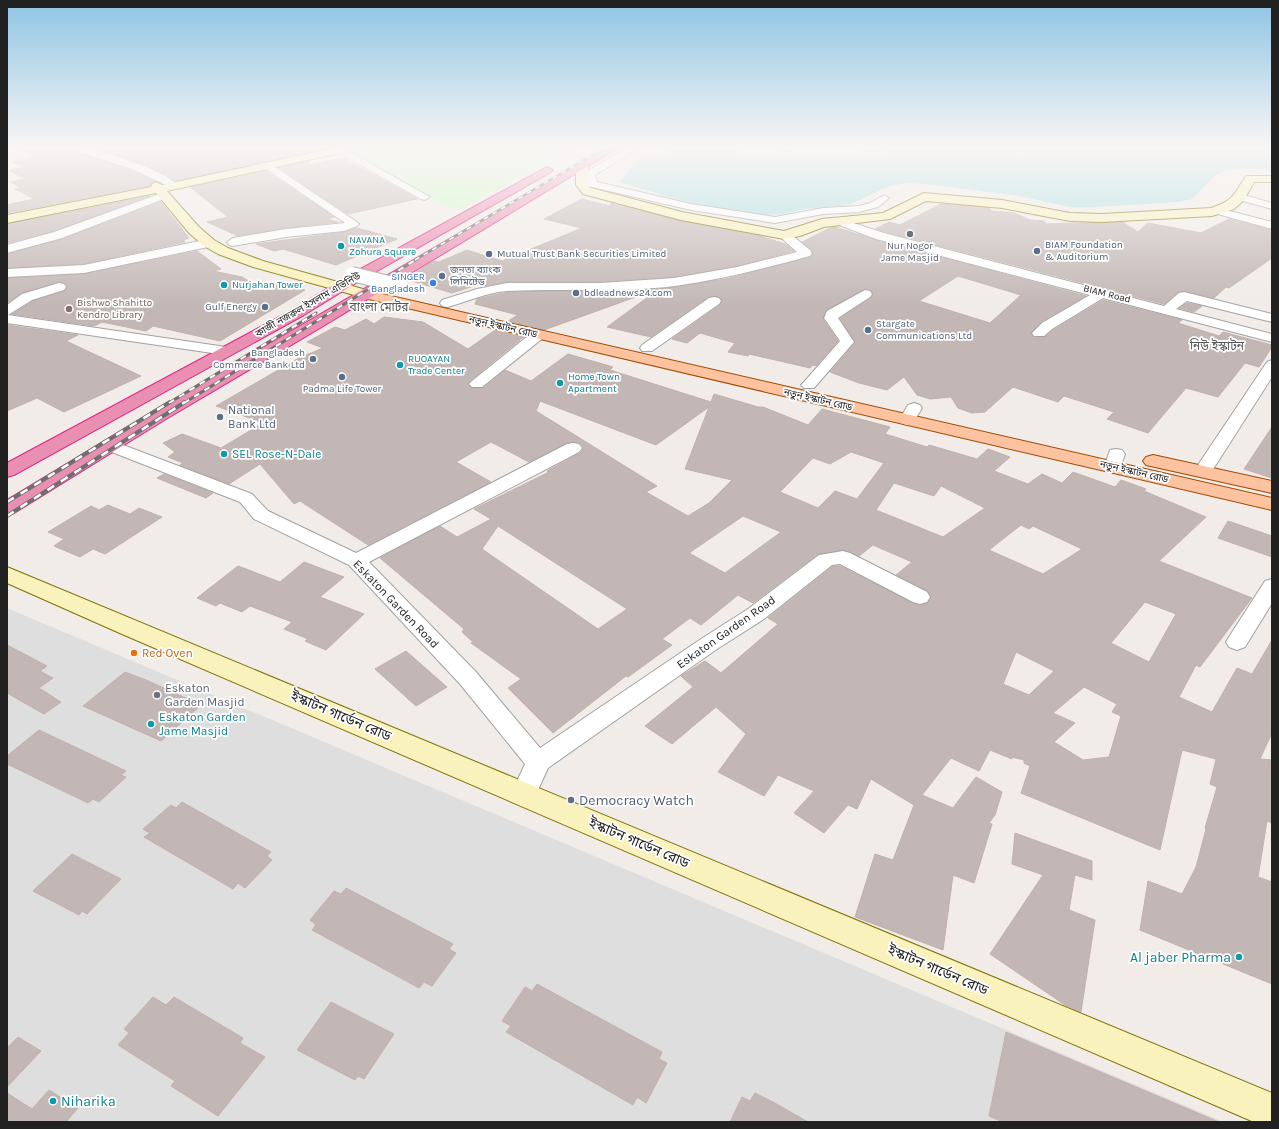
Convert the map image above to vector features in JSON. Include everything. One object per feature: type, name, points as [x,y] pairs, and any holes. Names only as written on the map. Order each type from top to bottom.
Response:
[{"type":"highway","name":"কাজী নজরুল ইসলাম এভিনিউ","points":[[7,471],[300,312],[347,280],[491,201]]},
{"type":"highway","name":"কাজী নজরুল ইসলাম এভিনিউ","points":[[7,508],[110,445],[310,328],[384,291],[527,201]]},
{"type":"main road","points":[[7,214],[93,201]]},
{"type":"main road","points":[[7,219],[105,201]]},
{"type":"main road","points":[[175,201],[194,230],[209,243],[237,257],[347,280]]},
{"type":"main road","points":[[623,201],[681,216],[784,235],[795,233],[822,223],[838,221],[856,224],[886,216],[916,201]]},
{"type":"main road","points":[[969,201],[1002,204],[1070,218],[1150,216],[1218,211],[1230,206],[1236,201]]},
{"type":"main road","points":[[228,239],[248,250],[384,291]]},
{"type":"main road","name":"নতুন ইস্কাটন রোড","points":[[384,291],[450,310],[533,330],[1114,460],[1195,477],[1272,487]]},
{"type":"main road","points":[[310,328],[329,321],[355,305],[368,302],[450,310]]},
{"type":"main road","name":"নতুন ইস্কাটন রোড","points":[[533,330],[647,348],[724,372],[809,385],[910,414]]},
{"type":"main road","name":"নতুন ইস্কাটন রোড","points":[[1114,460],[1157,476],[1272,504]]},
{"type":"main road","points":[[1157,476],[1195,477],[1272,498]]},
{"type":"main road","name":"ইস্কাটন গার্ডেন রোড","points":[[7,574],[130,628],[1272,1111]]},
{"type":"street","points":[[7,249],[58,235],[140,201]]},
{"type":"street","points":[[228,239],[344,228],[353,224],[319,201]]},
{"type":"street","points":[[661,201],[691,208],[775,220],[812,213],[859,209],[874,205],[880,201]]},
{"type":"street","points":[[1253,201],[1272,206]]},
{"type":"street","points":[[1218,211],[1272,226]]},
{"type":"street","name":"BIAM Road","points":[[856,224],[880,236],[942,250],[1168,309],[1272,338]]},
{"type":"street","points":[[450,310],[482,292],[507,287],[608,287],[674,282],[738,270],[806,253],[784,235]]},
{"type":"street","points":[[7,273],[84,269],[139,259],[209,243]]},
{"type":"street","points":[[347,280],[384,291]]},
{"type":"street","points":[[7,311],[27,297],[59,287]]},
{"type":"street","points":[[1039,333],[1047,326],[1102,293]]},
{"type":"street","points":[[809,385],[847,342],[846,338],[832,318],[832,314],[865,294]]},
{"type":"street","points":[[1168,309],[1184,296],[1272,318]]},
{"type":"street","points":[[647,348],[714,301]]},
{"type":"street","points":[[7,319],[226,351]]},
{"type":"street","points":[[477,384],[533,330]]},
{"type":"street","points":[[1195,477],[1272,365]]},
{"type":"street","name":"Eskaton Garden Road","points":[[110,445],[246,498],[261,515],[356,561],[468,678],[538,762],[702,648],[756,614],[826,559],[844,557],[920,597]]},
{"type":"street","points":[[356,561],[573,448]]},
{"type":"street","points":[[1237,642],[1272,586]]},
{"type":"street","points":[[524,794],[538,762]]},
{"type":"shaded area","points":[[7,608],[1224,1122],[7,1122]]},
{"type":"green space","points":[[437,201],[476,201],[459,210]]},
{"type":"water","points":[[683,201],[859,201],[846,205],[806,209],[782,214],[767,215],[728,211]]},
{"type":"water","points":[[1040,201],[1184,201],[1095,207],[1069,207]]},
{"type":"building","points":[[26,201],[72,201],[7,213],[7,205]]},
{"type":"building","points":[[126,201],[137,201],[54,231],[7,243],[7,224]]},
{"type":"building","points":[[207,201],[310,201],[334,217],[327,219],[338,222],[286,228],[238,236],[207,222],[228,217]]},
{"type":"building","points":[[328,201],[409,201],[348,214]]},
{"type":"building","points":[[579,201],[589,201],[610,206],[611,203],[681,221],[760,236],[785,244],[794,251],[737,266],[674,277],[601,282],[507,282],[484,286],[486,282],[452,293],[405,279],[434,261],[439,262],[467,250],[502,261],[582,228],[544,219]]},
{"type":"building","points":[[161,202],[189,238],[182,241],[185,242],[84,264],[7,268],[7,254],[63,239]]},
{"type":"building","points":[[941,204],[989,208],[992,211],[1014,213],[1030,220],[1044,221],[1046,224],[1122,222],[1138,232],[1148,223],[1201,233],[1229,219],[1272,230],[1272,258],[1229,288],[1226,287],[1214,298],[1184,291],[1178,292],[1164,304],[875,229],[889,222],[900,225]]},
{"type":"building","points":[[835,227],[876,240],[1086,296],[1041,322],[1031,333],[1034,338],[1045,337],[1053,330],[1103,300],[1182,320],[1178,323],[1219,336],[1223,332],[1272,345],[1272,347],[1259,367],[1245,363],[1218,397],[1186,388],[1148,433],[1107,419],[1114,412],[1064,396],[1058,402],[1013,387],[985,412],[972,413],[958,408],[951,397],[930,399],[917,395],[904,377],[887,390],[859,383],[830,372],[855,343],[840,318],[871,298],[873,293],[870,290],[865,289],[826,310],[823,319],[838,341],[816,366],[813,365],[810,368],[749,354],[748,356],[728,352],[735,343],[700,333],[687,343],[672,339],[720,305],[722,300],[719,297],[708,297],[651,337],[607,327],[659,289],[726,279],[810,257],[813,252],[802,242]],"holes":[[[958,276],[1021,295],[990,323],[919,301]]]},
{"type":"building","name":"NAVANA Zohura Square","points":[[357,228],[397,239],[336,265],[283,249],[274,251],[256,244],[344,232]]},
{"type":"building","points":[[197,251],[221,269],[213,271],[242,277],[265,291],[277,284],[305,290],[220,341],[153,326],[146,331],[102,322],[94,326],[12,314],[33,301],[64,291],[67,286],[64,283],[59,282],[22,293],[7,303],[7,278],[84,274]]},
{"type":"building","points":[[658,289],[544,330],[508,321],[518,315],[475,304],[477,299],[508,292]]},
{"type":"building","points":[[1187,303],[1202,306],[1194,312],[1179,308]]},
{"type":"building","points":[[384,317],[423,322],[468,349],[495,330],[524,337],[518,340],[520,340],[471,380],[468,384],[472,388],[483,388],[505,370],[531,381],[568,354],[613,367],[610,370],[711,402],[714,394],[758,407],[763,407],[808,425],[822,409],[890,427],[885,434],[927,447],[929,445],[977,459],[988,449],[1010,457],[994,471],[1028,484],[1042,474],[1062,483],[1073,472],[1115,487],[1121,480],[1146,489],[1144,491],[1206,517],[1159,561],[1252,598],[1200,667],[1196,665],[1179,697],[1212,712],[1237,668],[1252,674],[1272,640],[1272,733],[1260,759],[1272,760],[1272,823],[1267,821],[1258,877],[1272,882],[1272,984],[1140,930],[1148,881],[1182,894],[1196,867],[1217,787],[1210,784],[1216,759],[1182,750],[1160,850],[1021,793],[1030,766],[1024,763],[1024,760],[1012,757],[1012,759],[990,750],[979,771],[951,758],[922,795],[953,808],[976,777],[1002,792],[995,815],[989,823],[992,824],[974,883],[953,875],[943,950],[855,917],[875,854],[893,860],[914,805],[871,779],[857,809],[848,805],[824,833],[794,813],[814,791],[778,775],[764,796],[718,772],[746,734],[716,707],[672,744],[645,726],[693,687],[681,676],[705,661],[721,673],[778,624],[768,618],[833,566],[840,566],[913,603],[920,605],[927,603],[931,598],[928,591],[896,575],[912,562],[873,545],[859,556],[843,550],[818,554],[753,603],[738,595],[701,625],[690,618],[662,639],[672,645],[628,677],[626,676],[553,733],[508,688],[521,679],[471,643],[473,642],[462,632],[464,629],[380,558],[440,526],[457,537],[491,519],[474,509],[549,472],[547,471],[580,453],[584,448],[580,443],[566,443],[529,462],[491,442],[456,462],[491,482],[368,545],[300,501],[294,504],[260,464],[229,484],[180,465],[183,463],[168,457],[175,452],[163,443],[182,434],[221,448],[263,423],[216,406],[299,358],[323,348],[307,342],[335,327],[345,330],[366,319],[374,324]],"holes":[[[540,401],[656,445],[709,407],[685,469],[732,480],[709,503],[688,516],[646,492],[657,486],[536,411]],[[851,452],[884,463],[857,499],[835,491],[818,508],[780,492],[813,458],[830,464]],[[894,483],[934,496],[941,486],[985,508],[943,537],[876,510]],[[743,516],[781,532],[725,573],[689,553]],[[1021,525],[1029,529],[1033,526],[1082,549],[1043,574],[989,550]],[[498,526],[627,609],[598,629],[482,549]],[[1145,602],[1176,614],[1149,662],[1111,643]],[[1016,652],[1054,671],[1029,695],[1003,684]],[[1084,687],[1117,704],[1112,712],[1121,716],[1109,757],[1083,760],[1054,742],[1075,723],[1053,713]]]},
{"type":"building","points":[[7,325],[78,335],[66,341],[141,376],[64,412],[37,398],[7,411]]},
{"type":"building","points":[[1272,427],[1272,478],[1244,469]]},
{"type":"building","points":[[164,474],[213,493],[206,498],[157,478]]},
{"type":"building","points":[[108,505],[130,514],[139,508],[162,517],[105,554],[93,549],[80,557],[54,546],[64,539],[48,532],[91,506],[99,510]]},
{"type":"building","points":[[1228,521],[1272,536],[1272,557],[1218,538]]},
{"type":"building","points":[[304,562],[344,577],[320,597],[364,614],[326,650],[305,641],[308,639],[284,629],[292,622],[250,606],[242,612],[220,603],[216,606],[197,598],[238,566],[280,582]]},
{"type":"building","points":[[7,645],[47,666],[40,671],[53,678],[39,688],[61,702],[44,714],[7,693]]},
{"type":"building","points":[[406,651],[447,687],[416,706],[375,669]]},
{"type":"building","name":"Eskaton Garden Jame Masjid","points":[[125,672],[201,705],[161,741],[83,706]]},
{"type":"building","points":[[39,730],[126,771],[121,775],[126,777],[99,802],[93,799],[88,803],[7,764],[7,756]]},
{"type":"building","points":[[182,802],[271,852],[267,856],[272,860],[245,888],[238,883],[233,889],[144,837],[150,833],[143,829],[171,805],[176,808]]},
{"type":"building","points":[[1015,833],[1092,861],[1092,880],[1075,875],[1069,910],[1095,920],[1081,1012],[1065,1005],[990,954],[1043,875],[1012,864]]},
{"type":"building","points":[[72,854],[121,879],[87,914],[82,911],[79,915],[33,891]]},
{"type":"building","points":[[346,888],[453,944],[449,949],[456,953],[432,986],[424,982],[419,988],[312,930],[316,925],[310,920],[334,891],[341,894]]},
{"type":"building","points":[[537,984],[662,1052],[659,1059],[667,1063],[646,1103],[637,1097],[633,1105],[506,1032],[511,1026],[502,1021],[525,987],[532,991]]},
{"type":"building","points":[[153,997],[166,1005],[174,997],[243,1038],[240,1043],[265,1057],[218,1116],[171,1086],[175,1081],[118,1045],[129,1033],[124,1029]]},
{"type":"building","points":[[331,1002],[394,1034],[364,1079],[358,1076],[355,1080],[297,1050]]},
{"type":"building","points":[[1006,1032],[1219,1122],[1003,1122],[989,1116]]},
{"type":"building","points":[[18,1037],[41,1051],[7,1087],[7,1048]]},
{"type":"building","name":"Niharika","points":[[49,1090],[78,1108],[66,1122],[7,1122],[7,1093],[32,1109]]},
{"type":"building","points":[[755,1093],[808,1122],[730,1122],[742,1097],[750,1101]]},
{"type":"railway","points":[[415,260],[515,201]]},
{"type":"railway","points":[[184,403],[417,259]]},
{"type":"railway","points":[[169,403],[316,313]]},
{"type":"railway","points":[[7,502],[170,402]]},
{"type":"railway","points":[[7,516],[185,402]]},
{"type":"place","name":"Nur Nogor Jame Masjid","points":[[910,234]]},
{"type":"place","name":"NAVANA Zohura Square","points":[[341,246]]},
{"type":"place","name":"BIAM Foundation & Auditorium","points":[[1037,251]]},
{"type":"place","name":"Mutual Trust Bank Securities Limited","points":[[489,254]]},
{"type":"place","name":"জনতা ব্যাংক লিমিটেড","points":[[442,276]]},
{"type":"place","name":"SINGER Bangladesh","points":[[433,283]]},
{"type":"place","name":"Nurjahan Tower","points":[[224,285]]},
{"type":"place","name":"bdleadnews24.com","points":[[576,293]]},
{"type":"place","name":"Gulf Energy","points":[[265,307]]},
{"type":"place","name":"Bishwo Shahitto Kendro Library","points":[[69,309]]},
{"type":"place","name":"Stargate Communications Ltd","points":[[868,330]]},
{"type":"place","name":"Bangladesh Commerce Bank Ltd","points":[[313,359]]},
{"type":"place","name":"RUOAYAN Trade Center","points":[[400,365]]},
{"type":"place","name":"Padma Life Tower","points":[[342,377]]},
{"type":"place","name":"Home Town Apartment","points":[[560,383]]},
{"type":"place","name":"National Bank Ltd","points":[[220,417]]},
{"type":"place","name":"SEL Rose-N-Dale","points":[[224,454]]},
{"type":"place","name":"Red Oven","points":[[134,653]]},
{"type":"place","name":"Eskaton Garden Masjid","points":[[157,695]]},
{"type":"place","name":"Eskaton Garden Jame Masjid","points":[[151,724]]},
{"type":"place","name":"Democracy Watch","points":[[571,800]]},
{"type":"place","name":"Al jaber Pharma","points":[[1239,957]]},
{"type":"place","name":"Niharika","points":[[53,1101]]},
{"type":"district","name":"বাংলা মোটর","points":[[379,307]]},
{"type":"district","name":"নিউ ইস্কাটন","points":[[1217,346]]}]
